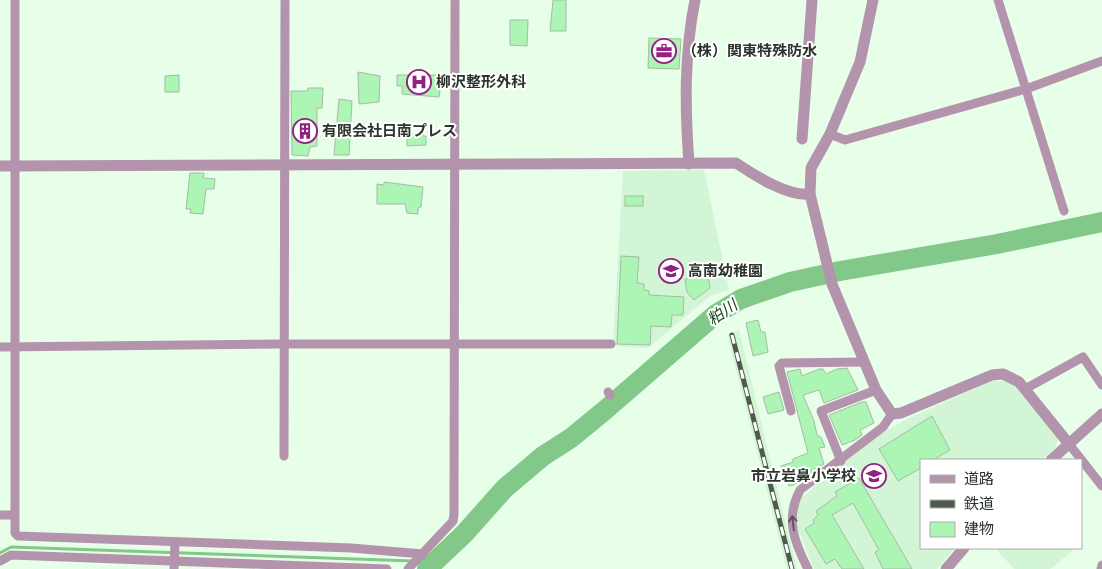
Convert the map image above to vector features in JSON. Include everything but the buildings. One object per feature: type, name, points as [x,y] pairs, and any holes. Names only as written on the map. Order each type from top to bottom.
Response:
[{"type":"street","points":[[15,0],[15,533],[18,536],[174,555],[386,569]]},
{"type":"street","points":[[284,456],[285,0]]},
{"type":"street","points":[[0,561],[11,555],[174,555],[351,548],[416,561],[453,521],[455,0]]},
{"type":"street","points":[[689,164],[685,68],[695,0]]},
{"type":"street","points":[[802,139],[812,0]]},
{"type":"street","points":[[873,0],[860,62],[830,134],[811,168],[810,194],[825,262],[832,284],[876,390],[892,414]]},
{"type":"street","points":[[998,0],[1064,211]]},
{"type":"street","points":[[830,134],[845,140],[1026,89],[1102,61]]},
{"type":"street","points":[[0,166],[736,163],[752,174],[799,196],[810,194]]},
{"type":"street","points":[[0,347],[284,344],[611,344]]},
{"type":"street","points":[[1025,389],[1083,357],[1102,385]]},
{"type":"street","points":[[791,411],[779,366],[782,363],[864,362]]},
{"type":"street","points":[[808,569],[792,528],[791,520],[794,502],[805,486],[841,461],[883,427],[892,414],[901,413],[992,375],[1003,374],[1019,382],[1081,459]]},
{"type":"street","points":[[841,461],[821,411],[876,390]]},
{"type":"street","points":[[1052,459],[1102,414]]},
{"type":"street","points":[[1082,461],[1102,486]]},
{"type":"street","points":[[0,515],[14,515]]},
{"type":"street","points":[[946,569],[963,549]]},
{"type":"street","points":[[1101,569],[1102,565]]},
{"type":"shaded area","name":"高南幼稚園","points":[[704,170],[729,290],[710,296],[648,348],[613,346],[623,171]]},
{"type":"shaded area","points":[[739,330],[797,569],[787,569],[727,334]]},
{"type":"shaded area","name":"市立岩鼻小学校","points":[[992,381],[1008,381],[1014,385],[1058,438],[1056,447],[1043,459],[920,459],[920,549],[954,549],[937,569],[814,569],[796,525],[795,517],[799,500],[872,439],[911,417]]},
{"type":"shaded area","points":[[996,549],[1075,549],[1050,569],[1014,569]]},
{"type":"waterway","name":"粕川","points":[[427,569],[464,534],[505,488],[543,456],[571,438],[604,411],[716,314],[741,299],[790,282],[840,271],[997,244],[1102,222]]},
{"type":"waterway","points":[[0,553],[11,547],[413,561]]},
{"type":"waterway","points":[[419,561],[435,561]]},
{"type":"railway","points":[[732,335],[792,569]]},
{"type":"place","name":"（株）関東特殊防水","points":[[664,51]]},
{"type":"place","name":"柳沢整形外科","points":[[419,82]]},
{"type":"place","name":"有限会社日南プレス","points":[[305,131]]},
{"type":"place","name":"高南幼稚園","points":[[671,271]]},
{"type":"place","name":"市立岩鼻小学校","points":[[874,476]]}]
